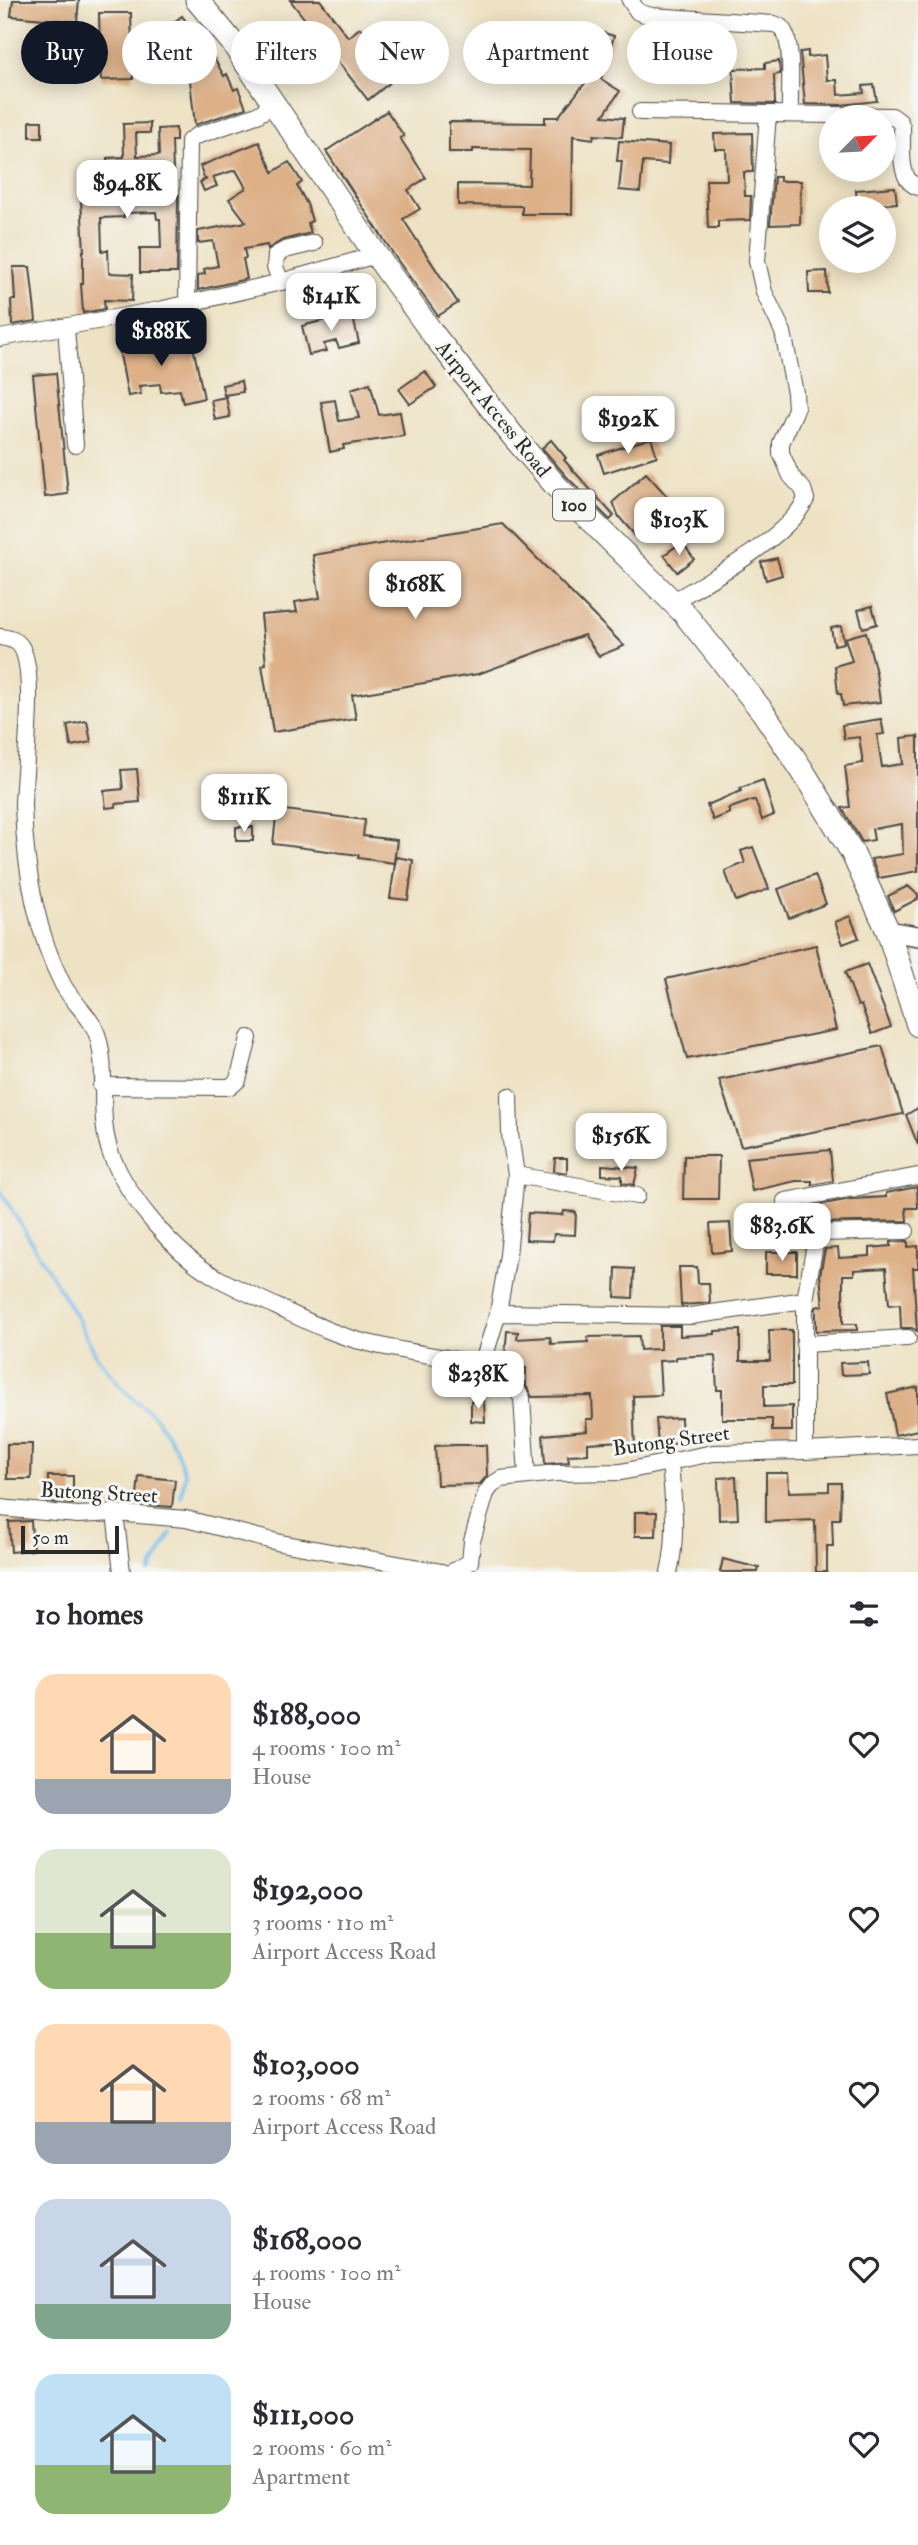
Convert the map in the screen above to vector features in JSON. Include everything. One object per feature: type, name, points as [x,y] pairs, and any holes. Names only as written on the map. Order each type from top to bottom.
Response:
[{"type":"main road","name":"Airport Access Road","points":[[197,0],[232,42],[376,255],[433,334],[557,487],[672,602],[727,665],[802,770],[852,852],[888,931],[918,1025]]},
{"type":"street","points":[[630,0],[638,12],[651,16],[780,26],[784,30],[788,45],[790,114]]},
{"type":"street","points":[[187,304],[189,141],[196,135],[257,115],[274,104]]},
{"type":"street","points":[[640,112],[892,116],[900,122],[902,128],[904,175],[911,185],[918,187]]},
{"type":"street","points":[[672,602],[726,569],[783,528],[806,499],[803,489],[791,476],[781,453],[781,443],[796,409],[795,393],[783,332],[764,292],[757,261],[768,114]]},
{"type":"street","points":[[281,282],[275,267],[276,255],[314,243]]},
{"type":"street","points":[[0,338],[187,304],[281,282],[376,255]]},
{"type":"street","points":[[66,327],[75,445]]},
{"type":"street","points":[[0,637],[19,644],[27,663],[29,705],[23,808],[29,876],[38,925],[65,989],[97,1034],[101,1052],[103,1118],[112,1156],[128,1188],[152,1221],[212,1275],[328,1331],[366,1343],[482,1365],[503,1376],[516,1387],[522,1398],[527,1476]]},
{"type":"street","points":[[888,931],[918,936]]},
{"type":"street","points":[[101,1086],[230,1087],[238,1080],[248,1038]]},
{"type":"street","points":[[482,1365],[498,1312],[508,1255],[516,1175],[510,1134],[509,1097]]},
{"type":"street","points":[[516,1175],[638,1196]]},
{"type":"street","points":[[785,1201],[918,1176]]},
{"type":"street","points":[[805,1451],[805,1300],[817,1233],[906,1231]]},
{"type":"street","points":[[498,1312],[690,1316],[805,1300]]},
{"type":"street","points":[[804,1344],[908,1338]]},
{"type":"street","name":"Butong Street","points":[[452,1572],[470,1562],[472,1541],[486,1493],[501,1479],[556,1472],[621,1472],[713,1453],[918,1445]]},
{"type":"street","points":[[669,1572],[674,1552],[670,1463]]},
{"type":"street","name":"Butong Street","points":[[0,1508],[78,1515],[115,1513],[186,1519],[281,1543],[442,1572]]},
{"type":"street","points":[[115,1513],[122,1572]]},
{"type":"building","points":[[13,0],[79,0],[77,21],[11,16]]},
{"type":"building","points":[[290,0],[320,0],[336,21],[306,21]]},
{"type":"building","points":[[99,13],[131,13],[131,21],[122,21],[122,79],[108,80],[108,21],[99,21]]},
{"type":"building","points":[[341,28],[348,37],[355,32],[355,83],[341,65]]},
{"type":"building","points":[[808,51],[808,57],[825,55],[827,80],[837,80],[838,95],[864,93],[863,86],[874,85],[877,101],[841,105],[805,104],[800,52]]},
{"type":"building","points":[[779,61],[780,74],[774,75],[775,104],[735,103],[734,84],[737,84],[737,69],[765,68],[765,63]]},
{"type":"building","points":[[217,64],[224,76],[227,74],[234,90],[238,88],[246,108],[195,125],[190,84],[217,84]]},
{"type":"building","points":[[356,84],[388,84],[368,100]]},
{"type":"building","points":[[584,84],[609,84],[620,91],[603,116],[624,118],[622,137],[594,135],[593,139],[573,136],[572,214],[522,214],[522,206],[458,205],[458,184],[529,185],[530,150],[473,149],[473,152],[449,152],[449,122],[545,123],[545,117],[558,117]]},
{"type":"building","points":[[387,111],[404,136],[400,138],[426,178],[408,190],[420,209],[403,219],[458,303],[438,316],[398,261],[326,151]]},
{"type":"building","points":[[30,121],[42,121],[42,137],[30,137]]},
{"type":"building","points":[[150,123],[150,133],[136,133],[137,156],[159,155],[158,129],[176,128],[176,141],[172,141],[173,171],[124,176],[125,199],[178,195],[177,273],[140,273],[140,248],[161,248],[160,219],[157,219],[156,212],[124,213],[124,217],[101,218],[102,251],[108,250],[109,273],[133,274],[132,301],[104,300],[105,309],[83,313],[81,284],[84,251],[80,183],[109,182],[107,158],[124,157],[123,124]]},
{"type":"building","points":[[752,133],[753,172],[744,172],[745,196],[751,196],[750,220],[718,221],[718,228],[708,228],[706,180],[727,180],[726,149],[715,149],[714,134]]},
{"type":"building","points":[[619,141],[669,145],[668,164],[643,162],[640,192],[619,190],[622,161],[617,161]]},
{"type":"building","points":[[259,142],[273,172],[289,162],[302,182],[297,186],[307,204],[312,221],[308,223],[311,233],[283,240],[268,249],[267,245],[244,249],[247,279],[198,290],[198,275],[205,274],[204,269],[218,266],[213,241],[198,243],[198,231],[246,222],[229,199],[246,188],[236,170],[213,177],[217,186],[204,191],[200,182],[205,180],[200,166]]},
{"type":"building","points":[[774,177],[780,177],[780,181],[801,181],[800,224],[770,225]]},
{"type":"building","points":[[895,187],[897,203],[896,196],[856,196],[856,190]]},
{"type":"building","points":[[13,267],[30,267],[36,321],[12,325],[11,300],[15,300]]},
{"type":"building","points":[[808,272],[827,273],[828,293],[809,293]]},
{"type":"building","points":[[352,313],[359,343],[339,348],[336,341],[324,344],[326,351],[309,355],[302,326]]},
{"type":"building","points":[[131,337],[132,341],[152,340],[153,347],[167,348],[192,342],[204,398],[183,403],[180,390],[161,392],[160,384],[139,386],[141,394],[128,396],[117,339]]},
{"type":"building","points":[[425,371],[436,387],[410,404],[399,389]]},
{"type":"building","points":[[56,373],[68,494],[45,497],[33,375]]},
{"type":"building","points":[[241,381],[243,392],[224,395],[222,385]]},
{"type":"building","points":[[370,383],[379,415],[400,412],[404,436],[343,445],[344,449],[330,452],[321,402],[335,400],[339,421],[359,418],[351,389]]},
{"type":"building","points":[[226,397],[230,417],[215,420],[211,400]]},
{"type":"building","points":[[651,438],[657,456],[604,473],[598,455]]},
{"type":"building","points":[[551,440],[566,458],[564,460],[614,516],[610,520],[542,448]]},
{"type":"building","points":[[646,473],[676,506],[639,540],[619,517],[613,502]]},
{"type":"building","points":[[503,524],[624,646],[599,656],[584,635],[478,674],[352,695],[356,719],[273,732],[262,665],[266,664],[261,615],[297,612],[295,602],[320,598],[313,555]]},
{"type":"building","points":[[682,542],[694,559],[677,572],[664,555]]},
{"type":"building","points":[[777,558],[782,575],[766,580],[761,562]]},
{"type":"building","points":[[872,606],[877,624],[863,628],[858,610]]},
{"type":"building","points":[[841,626],[844,643],[834,645],[831,628]]},
{"type":"building","points":[[866,632],[880,702],[843,706],[841,694],[838,694],[835,666],[852,661],[845,638]]},
{"type":"building","points":[[881,719],[884,734],[877,735],[882,767],[903,764],[901,738],[918,736],[918,871],[879,878],[871,859],[903,854],[902,824],[872,829],[874,840],[862,842],[842,808],[850,807],[845,766],[863,763],[859,737],[844,739],[842,725]]},
{"type":"building","points":[[87,721],[91,742],[71,746],[67,725]]},
{"type":"building","points":[[137,769],[140,802],[115,804],[116,807],[106,808],[104,791],[123,789],[121,770]]},
{"type":"building","points":[[763,780],[774,815],[762,820],[753,800],[728,809],[730,813],[713,820],[707,805]]},
{"type":"building","points":[[277,809],[365,820],[363,836],[397,840],[394,863],[358,858],[359,855],[273,844]]},
{"type":"building","points":[[236,827],[253,827],[253,841],[236,841]]},
{"type":"building","points":[[753,847],[769,889],[736,901],[725,871],[745,863],[741,851]]},
{"type":"building","points":[[396,857],[413,860],[408,900],[390,898]]},
{"type":"building","points":[[815,875],[826,904],[789,918],[778,889]]},
{"type":"building","points":[[908,886],[918,895],[918,899],[894,911],[888,896]]},
{"type":"building","points":[[850,916],[859,938],[843,944],[835,922]]},
{"type":"building","points":[[816,945],[836,1030],[687,1059],[666,979]]},
{"type":"building","points":[[867,964],[891,1027],[872,1034],[845,972]]},
{"type":"building","points":[[882,1046],[903,1114],[741,1146],[719,1080]]},
{"type":"building","points":[[918,1108],[918,1145],[906,1115]]},
{"type":"building","points":[[830,1150],[833,1181],[812,1185],[812,1181],[796,1181],[752,1191],[746,1158]]},
{"type":"building","points":[[684,1156],[719,1156],[718,1199],[683,1199]]},
{"type":"building","points":[[555,1158],[567,1158],[567,1173],[554,1171]]},
{"type":"building","points":[[602,1165],[638,1168],[634,1185],[622,1183],[622,1176],[602,1175]]},
{"type":"building","points":[[917,1187],[918,1208],[906,1208],[907,1221],[814,1223],[813,1206],[851,1199],[886,1197],[886,1193]]},
{"type":"building","points":[[564,1211],[576,1212],[575,1235],[554,1234],[553,1241],[526,1240],[528,1213],[563,1215]]},
{"type":"building","points":[[730,1223],[732,1251],[712,1253],[710,1224]]},
{"type":"building","points":[[908,1241],[908,1247],[918,1246],[918,1268],[913,1268],[917,1331],[901,1328],[900,1304],[889,1305],[886,1268],[854,1270],[854,1275],[843,1275],[843,1324],[857,1324],[857,1330],[816,1331],[816,1307],[823,1305],[820,1275],[825,1249],[838,1248],[839,1258],[870,1256],[870,1248]]},
{"type":"building","points":[[766,1252],[797,1252],[797,1274],[766,1274]]},
{"type":"building","points":[[679,1267],[697,1267],[698,1283],[709,1283],[710,1303],[681,1305]]},
{"type":"building","points":[[616,1268],[634,1269],[633,1298],[615,1297]]},
{"type":"building","points":[[660,1326],[680,1326],[680,1336],[740,1330],[740,1361],[770,1361],[769,1330],[792,1330],[792,1385],[764,1385],[764,1407],[792,1406],[792,1431],[772,1431],[772,1419],[722,1419],[722,1390],[717,1390],[715,1355],[676,1357],[676,1360],[659,1361],[661,1395],[633,1396],[635,1450],[622,1451],[621,1441],[588,1443],[588,1454],[568,1455],[569,1462],[545,1464],[543,1435],[587,1431],[586,1419],[593,1419],[592,1396],[532,1397],[526,1386],[526,1368],[509,1368],[495,1359],[496,1354],[505,1356],[507,1331],[518,1332],[517,1339],[550,1337],[551,1344],[588,1342],[587,1337],[639,1336],[640,1350],[660,1349]]},
{"type":"building","points":[[868,1362],[869,1374],[841,1375],[840,1363]]},
{"type":"building","points":[[918,1387],[918,1430],[895,1435],[887,1394]]},
{"type":"building","points":[[471,1401],[484,1401],[485,1422],[471,1421]]},
{"type":"building","points":[[681,1418],[682,1443],[658,1445],[656,1419]]},
{"type":"building","points":[[7,1444],[32,1444],[31,1479],[7,1479]]},
{"type":"building","points":[[486,1445],[487,1476],[480,1484],[437,1485],[435,1446]]},
{"type":"building","points":[[766,1473],[788,1473],[789,1492],[829,1491],[829,1483],[841,1483],[840,1519],[832,1519],[833,1546],[827,1546],[827,1572],[816,1572],[815,1520],[766,1522]]},
{"type":"building","points":[[48,1476],[73,1476],[73,1504],[48,1502]]},
{"type":"building","points":[[139,1476],[175,1480],[172,1507],[136,1504]]},
{"type":"building","points":[[736,1477],[738,1519],[719,1520],[718,1478]]},
{"type":"building","points":[[635,1512],[657,1512],[656,1536],[635,1536]]},
{"type":"building","points":[[31,1521],[33,1550],[11,1552],[9,1522]]},
{"type":"building","points":[[723,1559],[759,1568],[758,1572],[720,1572]]},
{"type":"waterway","points":[[0,1190],[78,1320],[97,1357],[125,1391],[156,1418],[175,1447],[185,1474],[181,1497]]},
{"type":"waterway","points":[[150,1572],[171,1533]]}]
